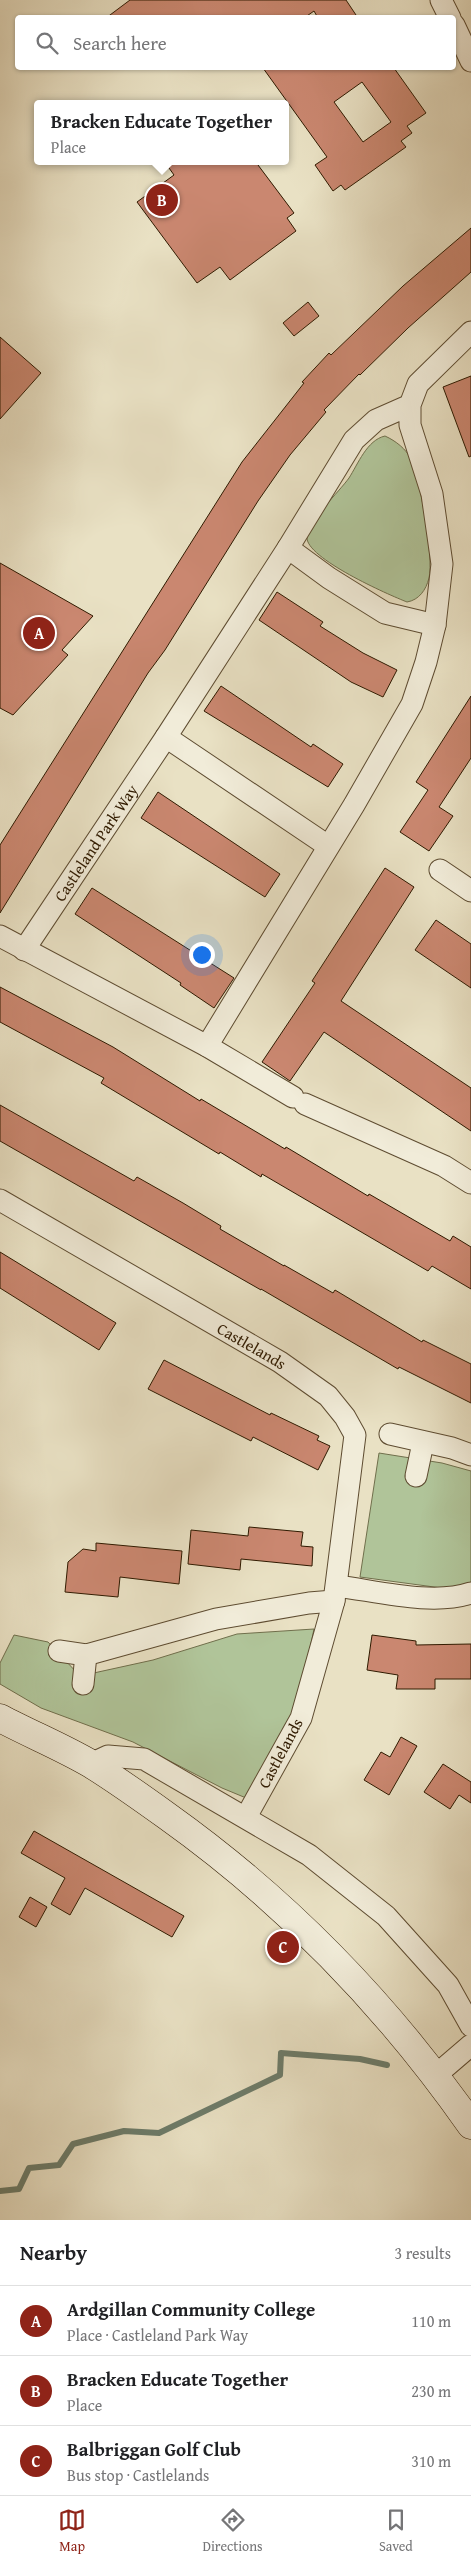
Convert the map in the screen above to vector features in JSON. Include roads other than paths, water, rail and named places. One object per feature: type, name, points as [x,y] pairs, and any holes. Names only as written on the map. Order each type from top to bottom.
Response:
[{"type":"main road","points":[[0,1718],[91,1764],[203,1842],[262,1890],[317,1941],[375,2001],[436,2075],[471,2125]]},
{"type":"street","points":[[441,0],[448,15]]},
{"type":"street","points":[[456,29],[471,60]]},
{"type":"street","points":[[207,1046],[354,805],[412,704],[426,662],[435,625],[442,564],[432,494],[410,425],[410,405],[418,384],[471,332]]},
{"type":"street","name":"Castleland Park Way","points":[[24,950],[166,737],[288,548],[354,440],[376,420],[410,405]]},
{"type":"street","points":[[288,548],[329,578],[385,613],[435,625]]},
{"type":"street","points":[[166,737],[328,846]]},
{"type":"street","points":[[440,870],[471,891]]},
{"type":"street","points":[[0,936],[207,1046],[299,1101],[444,1166],[471,1183]]},
{"type":"street","name":"Castlelands","points":[[0,1200],[280,1362],[328,1396],[345,1417],[355,1435],[336,1594],[301,1718],[246,1817]]},
{"type":"street","points":[[390,1434],[423,1443],[452,1448],[471,1455]]},
{"type":"street","points":[[416,1476],[423,1443]]},
{"type":"street","points":[[59,1650],[86,1655],[216,1618],[309,1603],[336,1594],[459,1597],[471,1593]]},
{"type":"street","points":[[83,1684],[86,1655]]},
{"type":"street","points":[[91,1764],[108,1756],[144,1759],[213,1801],[246,1817],[309,1855],[386,1916],[448,1985],[471,2026]]},
{"type":"street","points":[[436,2075],[471,2045]]},
{"type":"waterway","points":[[0,2191],[19,2189],[29,2168],[59,2165],[73,2144],[124,2131],[159,2133],[280,2075],[281,2053],[360,2059],[387,2065]]},
{"type":"place","name":"Bracken Educate Together","points":[[162,200]]},
{"type":"place","name":"Ardgillan Community College","points":[[39,633]]},
{"type":"place","name":"Balbriggan Golf Club","points":[[283,1947]]}]
